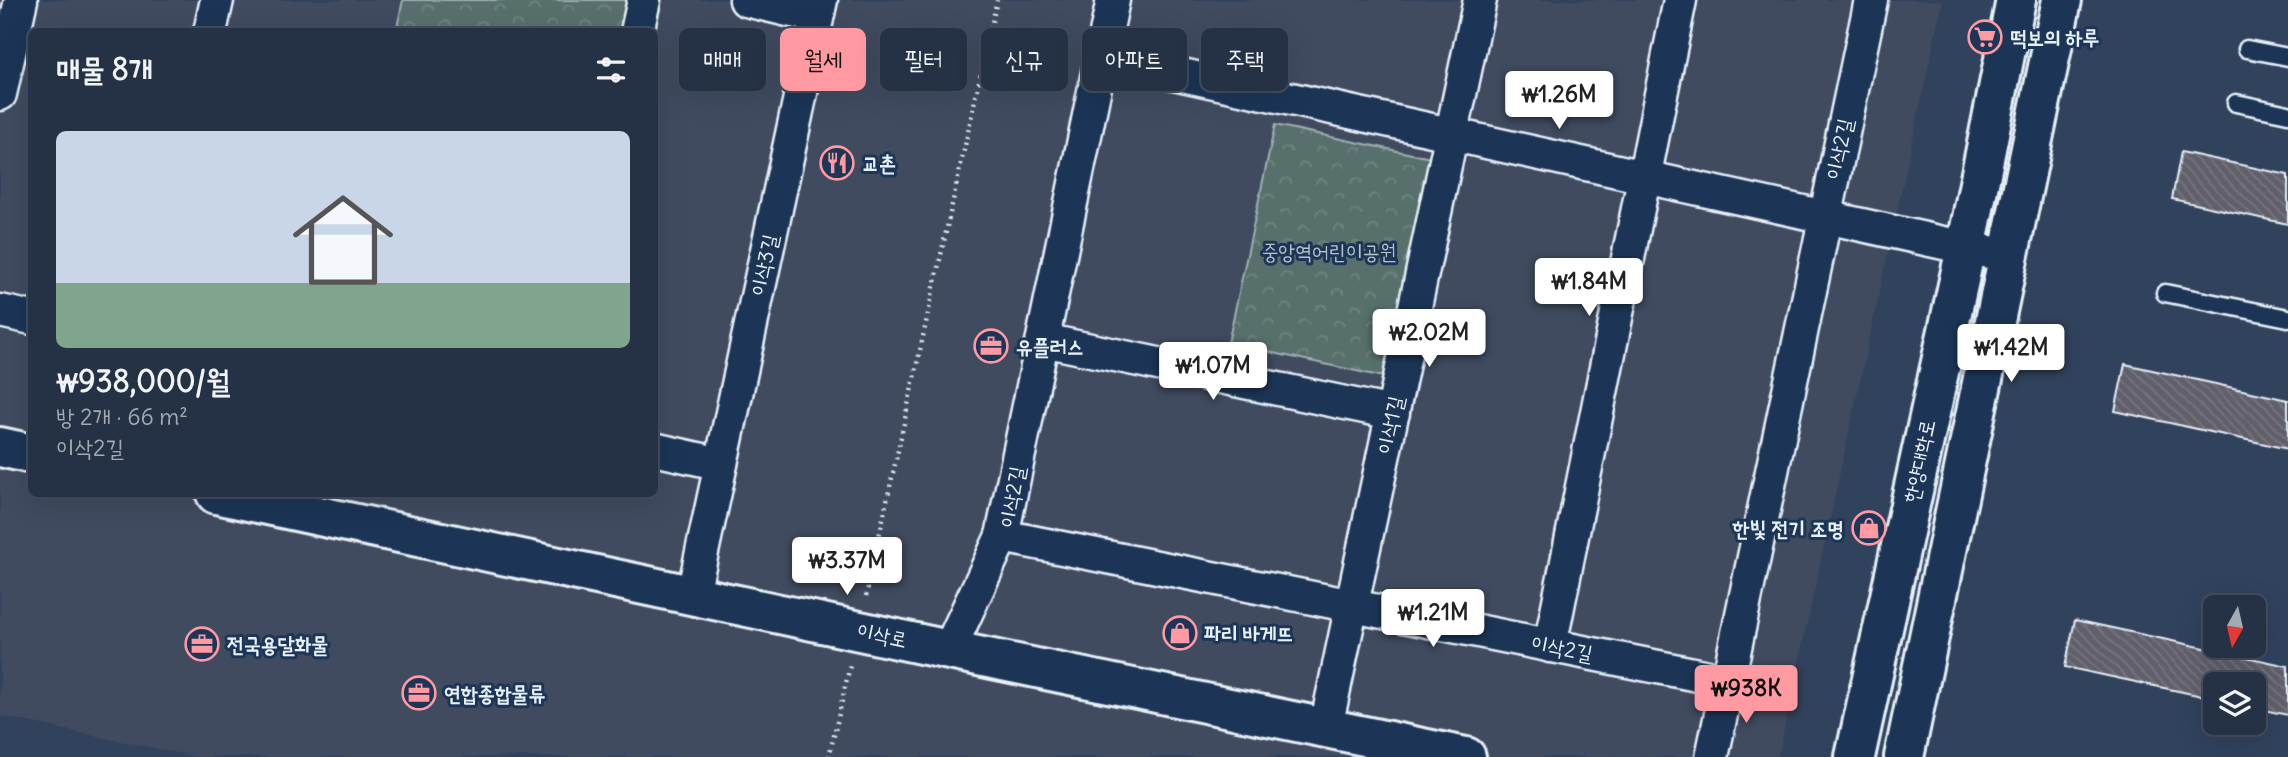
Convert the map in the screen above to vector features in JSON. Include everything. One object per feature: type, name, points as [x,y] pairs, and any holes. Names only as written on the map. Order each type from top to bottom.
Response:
[{"type":"street","points":[[0,94],[21,0]]},
{"type":"street","points":[[211,28],[217,0]]},
{"type":"street","points":[[637,28],[644,0]]},
{"type":"street","points":[[746,0],[819,8]]},
{"type":"street","name":"이삭2길","points":[[1107,28],[1113,0]]},
{"type":"street","name":"이삭1길","points":[[1326,727],[1480,0]]},
{"type":"street","points":[[1550,646],[1680,0]]},
{"type":"street","name":"이삭2길","points":[[1094,91],[1002,536],[1728,681],[1871,0]]},
{"type":"street","name":"한양대학로","points":[[1855,757],[1966,248],[2016,0]]},
{"type":"street","points":[[1904,757],[2062,0]]},
{"type":"street","name":"이삭3길","points":[[693,594],[819,8]]},
{"type":"street","points":[[1187,76],[2007,255]]},
{"type":"street","points":[[0,311],[28,317]]},
{"type":"street","points":[[1043,340],[1393,413]]},
{"type":"street","points":[[0,447],[28,453]]},
{"type":"street","points":[[658,450],[721,464]]},
{"type":"street","name":"이삭로","points":[[230,497],[1466,757]]},
{"type":"street","points":[[949,650],[1002,536]]},
{"type":"street","points":[[1712,757],[1728,681]]},
{"type":"lane","points":[[2247,49],[2288,57]]},
{"type":"lane","points":[[2236,103],[2288,114]]},
{"type":"lane","points":[[2165,293],[2288,318]]},
{"type":"path","points":[[829,757],[997,0]]},
{"type":"shaded area","points":[[0,0],[1943,0],[1778,757],[196,757],[0,716]]},
{"type":"green space","points":[[403,0],[628,0],[622,28],[397,28]]},
{"type":"green space","name":"중앙역어린이공원","points":[[1275,125],[1431,158],[1384,377],[1228,343]]},
{"type":"building","points":[[2181,152],[2288,175],[2288,224],[2172,199]]},
{"type":"building","points":[[2125,364],[2288,400],[2288,449],[2115,411]]},
{"type":"building","points":[[2075,620],[2203,648],[2203,658],[2251,658],[2288,666],[2288,715],[2266,710],[2266,672],[2203,672],[2203,696],[2065,667]]},
{"type":"place","name":"떡보의 하루","points":[[1985,37]]},
{"type":"place","name":"교촌","points":[[837,163]]},
{"type":"place","name":"유플러스","points":[[991,346]]},
{"type":"place","name":"한빛 전기 조명","points":[[1869,528]]},
{"type":"place","name":"파리 바게뜨","points":[[1180,633]]},
{"type":"place","name":"전국용달화물","points":[[202,644]]},
{"type":"place","name":"연합종합물류","points":[[419,693]]}]
